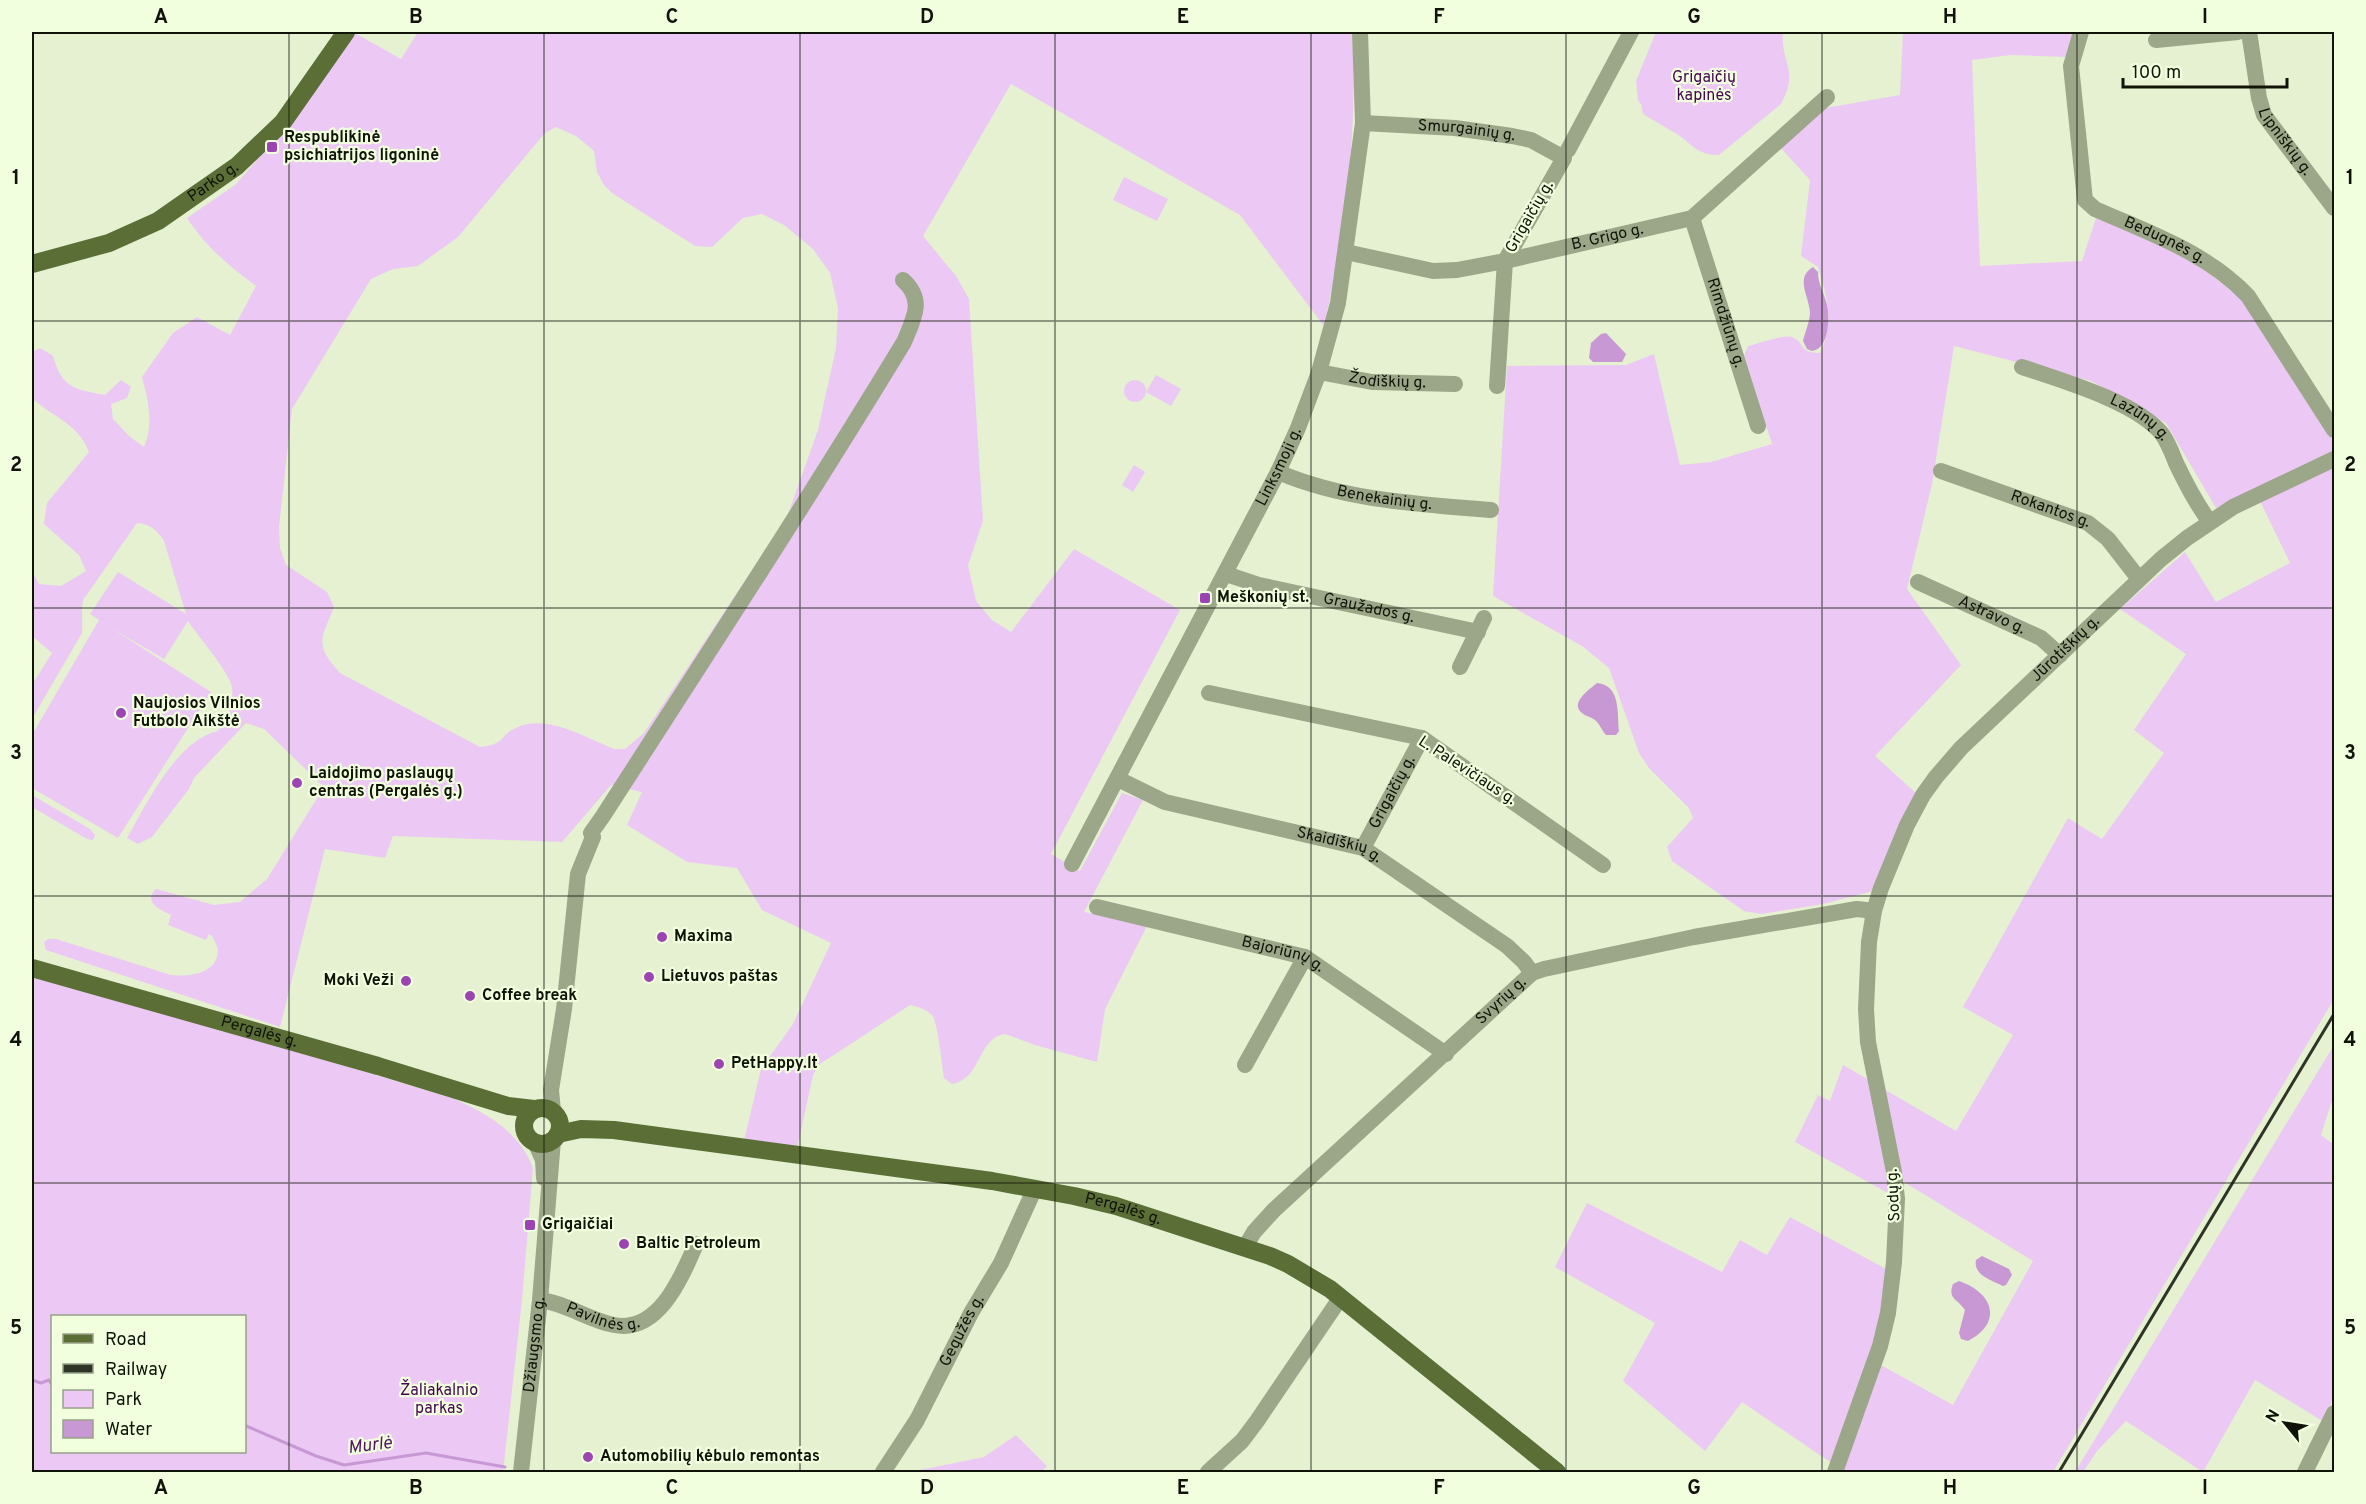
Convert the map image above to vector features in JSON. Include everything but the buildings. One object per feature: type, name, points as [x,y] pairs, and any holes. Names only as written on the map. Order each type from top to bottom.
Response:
[{"type":"main road","name":"Parko g.","points":[[32,264],[109,243],[158,221],[237,166],[283,122],[346,32]]},
{"type":"main road","name":"Pergalės g.","points":[[32,968],[486,1099],[546,1111],[614,1130]]},
{"type":"main road","name":"Pergalės g.","points":[[486,1099],[506,1110],[524,1126]]},
{"type":"main road","points":[[546,1111],[561,1124],[549,1139],[527,1136],[524,1126],[527,1116],[546,1111]]},
{"type":"main road","name":"Pergalės g.","points":[[549,1139],[581,1129],[614,1130],[1035,1188],[1116,1206],[1245,1247],[1288,1264],[1341,1297],[1557,1473]]},
{"type":"street","name":"Linksmoji g.","points":[[1072,864],[1278,472],[1298,429],[1319,372],[1338,303],[1363,123],[1360,32]]},
{"type":"street","name":"Grigaičių g.","points":[[1497,386],[1505,261],[1566,154],[1631,32]]},
{"type":"street","name":"Bedugnės g.","points":[[2081,32],[2071,66],[2085,200],[2095,210],[2187,250],[2232,279],[2248,296],[2334,430]]},
{"type":"street","points":[[2156,40],[2238,32]]},
{"type":"street","name":"Lipniškių g.","points":[[2249,32],[2259,99],[2264,115],[2334,208]]},
{"type":"street","name":"B. Grigo g.","points":[[1346,252],[1433,271],[1457,270],[1692,218],[1827,97]]},
{"type":"street","name":"Smurgainių g.","points":[[1363,123],[1455,128],[1512,136],[1531,140],[1566,154]]},
{"type":"street","name":"Rimdžiūnų g.","points":[[1692,218],[1758,426]]},
{"type":"street","points":[[546,1111],[564,1009],[578,874],[593,837],[591,833],[817,486],[904,342],[914,318],[916,300],[912,288],[903,280]]},
{"type":"street","name":"Lazūnų g.","points":[[2022,367],[2088,390],[2123,406],[2153,425],[2163,435],[2188,488],[2210,522]]},
{"type":"street","name":"Žodiškių g.","points":[[1319,372],[1372,382],[1455,384]]},
{"type":"street","name":"Jūrotiškių g.","points":[[1874,911],[1907,825],[1923,795],[1961,748],[2139,579],[2187,538],[2233,507],[2334,459]]},
{"type":"street","name":"Rokantos g.","points":[[1941,471],[2088,523],[2108,539],[2139,579]]},
{"type":"street","name":"Benekainių g.","points":[[1278,472],[1338,493],[1402,502],[1491,510]]},
{"type":"street","name":"Graužados g.","points":[[1226,574],[1259,585],[1481,625],[1460,667]]},
{"type":"street","name":"Astravo g.","points":[[1918,582],[2041,638],[2060,655]]},
{"type":"street","name":"L. Palevičiaus g.","points":[[1209,693],[1422,738],[1603,865]]},
{"type":"street","name":"Grigaičių g.","points":[[1363,848],[1422,738]]},
{"type":"street","name":"Skaidiškių g.","points":[[1118,779],[1165,802],[1363,848],[1507,946],[1532,973]]},
{"type":"street","name":"Bajoriūnų g.","points":[[1096,907],[1305,957],[1441,1059]]},
{"type":"street","name":"Svyrių g.","points":[[1245,1247],[1254,1232],[1274,1210],[1532,973],[1694,937],[1857,909],[1874,911]]},
{"type":"street","name":"Sodų g.","points":[[1835,1473],[1880,1346],[1888,1313],[1894,1262],[1897,1199],[1894,1172],[1868,1042],[1866,973],[1874,911]]},
{"type":"street","points":[[1245,1065],[1305,957]]},
{"type":"street","name":"Džiaugsmo g.","points":[[521,1473],[553,1161],[549,1139]]},
{"type":"street","name":"Gegužės g.","points":[[883,1473],[916,1420],[1000,1263],[1035,1188]]},
{"type":"street","name":"Pavilnės g.","points":[[540,1300],[560,1304],[615,1326],[644,1321],[653,1315],[673,1290],[696,1244]]},
{"type":"street","points":[[1208,1473],[1242,1441],[1257,1422],[1341,1297]]},
{"type":"street","points":[[2309,1471],[2334,1413]]},
{"type":"green space","points":[[353,32],[401,59],[418,32],[1352,32],[1353,106],[1349,180],[1324,326],[1240,215],[1011,84],[923,236],[956,276],[969,299],[983,521],[968,565],[976,601],[992,620],[1011,632],[1074,549],[1180,610],[1051,854],[1080,871],[1122,793],[1143,800],[1084,912],[1147,926],[1105,1009],[1097,1062],[1005,1034],[989,1043],[969,1075],[962,1081],[952,1084],[944,1078],[938,1035],[932,1015],[910,1005],[820,1064],[813,1075],[797,1149],[744,1141],[761,1069],[793,1024],[831,943],[762,910],[737,868],[687,862],[627,825],[642,792],[611,785],[562,842],[393,836],[385,858],[325,849],[280,1027],[46,950],[44,942],[48,939],[56,939],[171,975],[194,974],[208,969],[217,958],[218,950],[212,936],[209,934],[206,940],[168,925],[171,915],[154,905],[152,894],[156,889],[214,905],[240,902],[267,879],[324,787],[264,729],[246,723],[194,778],[189,789],[152,837],[138,844],[127,838],[154,791],[176,760],[203,737],[218,731],[231,705],[230,681],[188,621],[164,659],[111,628],[211,692],[118,838],[32,788],[32,735],[99,620],[90,614],[118,572],[186,614],[164,541],[153,528],[137,523],[83,600],[82,633],[32,719],[32,685],[52,653],[32,636],[32,571],[39,584],[61,586],[86,571],[79,555],[44,524],[47,503],[89,452],[71,427],[32,398],[32,352],[40,348],[53,356],[65,381],[85,391],[105,395],[121,380],[131,387],[127,398],[111,404],[113,419],[129,436],[144,447],[149,421],[148,403],[142,377],[173,333],[197,317],[230,335],[256,286],[218,255],[187,218],[235,185],[288,125]],"holes":[[[556,127],[576,136],[594,151],[597,172],[604,185],[612,193],[695,246],[712,247],[743,218],[762,214],[784,225],[813,249],[830,273],[838,308],[836,348],[818,430],[787,517],[644,733],[625,749],[614,749],[553,725],[528,724],[510,731],[499,742],[480,747],[340,673],[326,655],[322,642],[323,635],[334,607],[327,592],[286,565],[280,548],[279,527],[292,409],[371,279],[393,269],[418,266],[458,237],[545,133]]]},
{"type":"green space","name":"Grigaičių kapinės","points":[[1656,32],[1783,32],[1789,82],[1781,104],[1719,155],[1696,149],[1677,134],[1643,114],[1638,101],[1636,81]]},
{"type":"green space","points":[[1903,32],[2077,32],[2071,49],[2065,57],[2011,55],[1972,60],[1980,266],[2082,261],[2096,218],[2185,255],[2246,302],[2334,442],[2334,451],[2216,508],[2166,423],[2091,381],[1954,346],[1932,484],[1907,589],[1961,665],[1875,756],[1917,794],[1873,891],[1823,904],[1761,914],[1744,911],[1672,861],[1667,847],[1693,818],[1689,808],[1649,768],[1639,753],[1609,668],[1582,646],[1493,596],[1507,366],[1626,365],[1654,354],[1680,465],[1711,462],[1772,444],[1744,356],[1748,346],[1788,336],[1796,339],[1805,350],[1820,353],[1825,342],[1828,321],[1827,299],[1818,267],[1801,256],[1810,180],[1780,147],[1820,109],[1900,95]]},
{"type":"green space","points":[[1124,177],[1168,199],[1157,221],[1113,200]]},
{"type":"green space","points":[[1156,375],[1181,389],[1171,406],[1146,392]]},
{"type":"green space","points":[[1135,380],[1145,387],[1146,391],[1139,401],[1135,402],[1125,395],[1124,391],[1131,381]]},
{"type":"green space","points":[[1134,465],[1145,472],[1133,492],[1122,485]]},
{"type":"green space","points":[[2334,465],[2334,999],[2053,1472],[1840,1472],[1879,1364],[1953,1405],[2033,1261],[1899,1179],[1882,1088],[1956,1131],[2013,1035],[1963,1007],[2068,818],[2102,839],[2164,753],[2134,730],[2186,654],[2120,609],[2185,552],[2216,602],[2290,563],[2260,501]]},
{"type":"green space","points":[[32,795],[90,829],[95,835],[93,840],[87,839],[32,807]]},
{"type":"green space","name":"Žaliakalnio parkas","points":[[32,977],[296,1051],[455,1099],[479,1111],[511,1134],[520,1144],[533,1168],[522,1300],[503,1472],[32,1472]]},
{"type":"green space","points":[[2334,1045],[2334,1094],[2321,1135],[2334,1145],[2334,1395],[2324,1422],[2255,1380],[2203,1472],[2126,1421],[2097,1451],[2083,1472],[2075,1472]]},
{"type":"green space","points":[[1843,1065],[1869,1080],[1890,1194],[1795,1142],[1818,1095],[1830,1101]]},
{"type":"green space","points":[[1587,1203],[1722,1272],[1740,1240],[1767,1255],[1790,1217],[1888,1270],[1877,1336],[1833,1464],[1742,1402],[1705,1451],[1623,1381],[1655,1323],[1555,1267]]},
{"type":"green space","points":[[1016,1435],[1047,1466],[1041,1472],[910,1472],[984,1457]]},
{"type":"water","points":[[1813,267],[1818,272],[1828,317],[1825,339],[1818,349],[1812,351],[1807,349],[1803,341],[1810,314],[1804,282],[1807,271]]},
{"type":"water","points":[[1606,333],[1626,354],[1622,362],[1593,362],[1589,358],[1591,343],[1601,334]]},
{"type":"water","points":[[1597,683],[1605,685],[1614,694],[1619,731],[1616,735],[1606,735],[1597,722],[1579,709],[1578,705],[1582,696]]},
{"type":"water","points":[[1982,1256],[2009,1269],[2012,1275],[2006,1285],[2003,1286],[1988,1279],[1977,1270],[1976,1260]]},
{"type":"water","points":[[1959,1281],[1980,1293],[1990,1309],[1990,1317],[1986,1326],[1968,1341],[1961,1339],[1959,1333],[1965,1310],[1954,1299],[1952,1293],[1953,1284]]},
{"type":"waterway","name":"Murlė","points":[[32,1380],[41,1383],[49,1380],[51,1383]]},
{"type":"waterway","name":"Murlė","points":[[246,1426],[316,1456],[344,1465],[426,1453],[505,1467]]},
{"type":"railway","points":[[2059,1472],[2334,1014]]},
{"type":"place","name":"Respublikinė psichiatrijos ligoninė","points":[[272,147]]},
{"type":"place","name":"Meškonių st.","points":[[1205,598]]},
{"type":"place","name":"Naujosios Vilnios Futbolo Aikštė","points":[[121,713]]},
{"type":"place","name":"Laidojimo paslaugų centras (Pergalės g.)","points":[[297,783]]},
{"type":"place","name":"Maxima","points":[[662,937]]},
{"type":"place","name":"Lietuvos paštas","points":[[649,977]]},
{"type":"place","name":"Moki Veži","points":[[406,981]]},
{"type":"place","name":"Coffee break","points":[[470,996]]},
{"type":"place","name":"PetHappy.lt","points":[[719,1064]]},
{"type":"place","name":"Grigaičiai","points":[[530,1225]]},
{"type":"place","name":"Baltic Petroleum","points":[[624,1244]]},
{"type":"place","name":"Automobilių kėbulo remontas","points":[[588,1457]]}]
